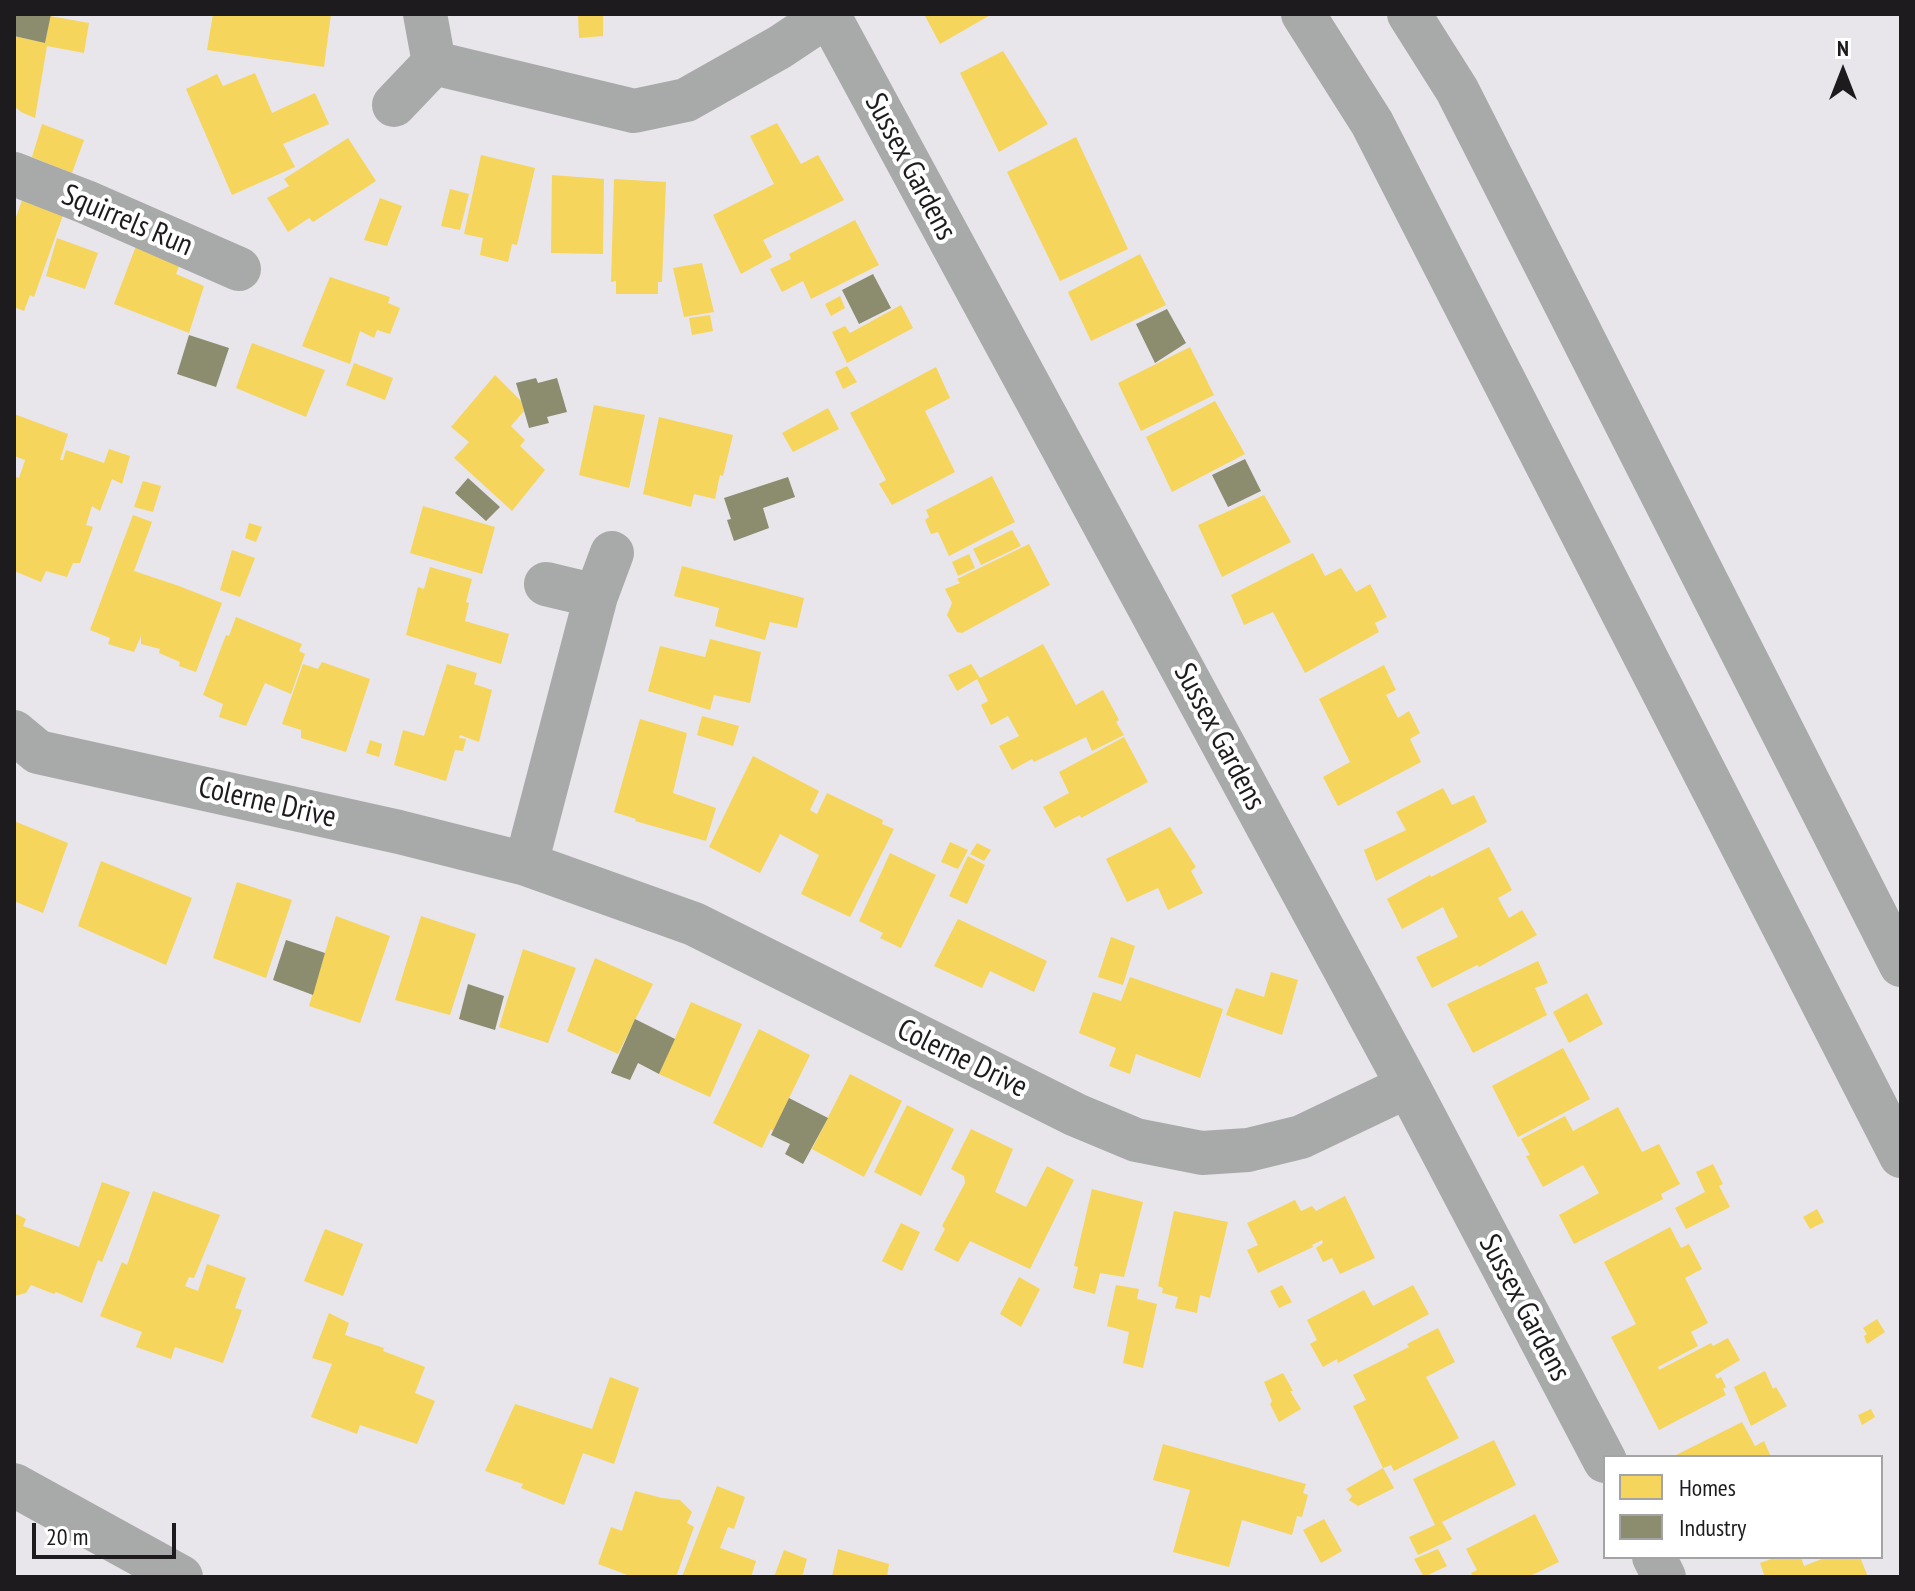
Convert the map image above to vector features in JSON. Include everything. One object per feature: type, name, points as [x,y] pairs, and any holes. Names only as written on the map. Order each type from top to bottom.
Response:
[{"type":"street","points":[[394,105],[434,63],[425,14]]},
{"type":"street","name":"Sussex Gardens","points":[[434,63],[634,111],[686,100],[780,47],[828,14],[1408,1086],[1603,1457]]},
{"type":"street","points":[[1303,14],[1372,123],[1901,1156]]},
{"type":"street","points":[[1409,14],[1457,90],[1901,965]]},
{"type":"street","name":"Squirrels Run","points":[[14,174],[239,269]]},
{"type":"street","points":[[526,864],[596,596],[612,553]]},
{"type":"street","points":[[546,584],[596,596]]},
{"type":"street","name":"Colerne Drive","points":[[14,732],[38,752],[399,832],[526,864],[694,924],[1076,1115],[1136,1140],[1202,1153],[1248,1150],[1301,1137],[1408,1086]]},
{"type":"street","points":[[14,1485],[181,1577]]},
{"type":"street","points":[[1655,1559],[1664,1577]]},
{"type":"building: Homes","points":[[213,14],[331,14],[324,67],[207,50]]},
{"type":"building: Homes","points":[[578,14],[603,14],[603,36],[579,38]]},
{"type":"building: Homes","points":[[924,14],[992,14],[940,44]]},
{"type":"building: Homes","points":[[50,16],[89,23],[84,53],[47,46],[35,118],[14,106],[14,36],[45,43]]},
{"type":"building: Homes","points":[[1003,51],[1048,124],[999,152],[960,73]]},
{"type":"building: Homes","points":[[255,73],[272,113],[315,93],[329,124],[283,144],[295,167],[232,195],[186,89],[217,74],[223,86]]},
{"type":"building: Homes","points":[[777,123],[801,164],[818,155],[844,200],[763,240],[772,257],[741,274],[713,215],[774,184],[750,136]]},
{"type":"building: Homes","points":[[42,124],[84,140],[72,173],[32,157]]},
{"type":"building: Homes","points":[[1076,137],[1128,249],[1060,281],[1007,172]]},
{"type":"building: Homes","points":[[348,138],[376,181],[313,222],[309,218],[288,232],[267,198],[289,186],[284,179]]},
{"type":"building: Homes","points":[[481,155],[535,168],[517,245],[512,244],[508,262],[480,255],[483,238],[464,234]]},
{"type":"building: Homes","points":[[552,175],[604,179],[603,254],[551,253]]},
{"type":"building: Homes","points":[[614,179],[666,182],[662,282],[658,282],[658,294],[616,294],[616,281],[611,282]]},
{"type":"building: Homes","points":[[450,189],[469,194],[460,230],[441,226]]},
{"type":"building: Homes","points":[[380,198],[402,206],[387,246],[364,240]]},
{"type":"building: Homes","points":[[22,200],[63,215],[34,297],[30,295],[24,311],[14,307],[14,219]]},
{"type":"building: Homes","points":[[855,220],[879,265],[811,299],[803,281],[782,292],[770,269],[791,259],[789,254]]},
{"type":"building: Homes","points":[[57,238],[98,253],[85,289],[46,276]]},
{"type":"building: Homes","points":[[139,238],[182,258],[176,274],[204,286],[189,333],[114,304]]},
{"type":"building: Homes","points":[[1140,254],[1166,305],[1091,341],[1068,292]]},
{"type":"building: Homes","points":[[702,263],[714,312],[684,317],[673,268]]},
{"type":"building: Homes","points":[[330,277],[390,297],[388,303],[400,308],[390,334],[377,330],[374,338],[360,331],[350,364],[302,346]]},
{"type":"building: Homes","points":[[840,296],[845,308],[831,316],[825,304]]},
{"type":"building: Homes","points":[[901,305],[913,328],[847,363],[832,332],[845,326],[850,333]]},
{"type":"building: Homes","points":[[710,315],[713,331],[692,335],[689,318]]},
{"type":"building: Homes","points":[[252,343],[325,370],[306,417],[236,388]]},
{"type":"building: Homes","points":[[1190,347],[1214,395],[1141,431],[1118,383]]},
{"type":"building: Homes","points":[[354,363],[393,378],[385,400],[346,385]]},
{"type":"building: Homes","points":[[847,366],[857,382],[843,389],[835,372]]},
{"type":"building: Homes","points":[[936,367],[950,398],[925,411],[955,472],[892,505],[879,484],[886,480],[850,413]]},
{"type":"building: Homes","points":[[495,375],[522,402],[524,411],[511,426],[525,440],[520,446],[545,470],[512,511],[454,458],[469,442],[451,427]]},
{"type":"building: Homes","points":[[1215,401],[1245,454],[1172,492],[1146,437]]},
{"type":"building: Homes","points":[[594,405],[645,415],[629,488],[579,475]]},
{"type":"building: Homes","points":[[828,408],[839,429],[793,452],[782,433]]},
{"type":"building: Homes","points":[[14,414],[68,434],[60,460],[63,460],[66,450],[104,463],[109,449],[130,456],[122,484],[112,479],[100,511],[92,506],[86,525],[93,527],[80,563],[73,563],[67,577],[46,571],[41,582],[14,571],[14,476],[19,478],[25,460],[14,456]]},
{"type":"building: Homes","points":[[659,417],[733,435],[715,499],[694,494],[691,507],[643,494]]},
{"type":"building: Homes","points":[[992,476],[1015,522],[949,556],[938,532],[931,534],[925,520],[929,517],[926,510]]},
{"type":"building: Homes","points":[[143,481],[161,486],[153,512],[134,507]]},
{"type":"building: Homes","points":[[1264,495],[1291,542],[1222,577],[1198,525]]},
{"type":"building: Homes","points":[[423,506],[495,527],[482,574],[410,553]]},
{"type":"building: Homes","points":[[133,515],[152,522],[134,571],[222,603],[196,672],[179,666],[180,662],[159,653],[160,649],[141,644],[141,636],[134,652],[108,644],[110,638],[90,630]]},
{"type":"building: Homes","points":[[249,523],[262,527],[256,542],[245,538]]},
{"type":"building: Homes","points":[[1012,530],[1021,546],[981,565],[973,549]]},
{"type":"building: Homes","points":[[1029,544],[1050,585],[962,633],[957,632],[947,615],[952,603],[945,589],[960,583],[957,579]]},
{"type":"building: Homes","points":[[232,550],[255,558],[240,597],[220,590]]},
{"type":"building: Homes","points":[[1313,553],[1325,576],[1341,568],[1356,592],[1370,584],[1387,617],[1375,623],[1379,632],[1305,673],[1273,612],[1244,625],[1231,595]]},
{"type":"building: Homes","points":[[969,554],[975,568],[958,576],[952,562]]},
{"type":"building: Homes","points":[[682,566],[804,598],[797,628],[770,622],[765,640],[715,626],[719,608],[674,596]]},
{"type":"building: Homes","points":[[430,567],[472,579],[465,621],[509,634],[501,664],[406,635],[418,587],[424,589]]},
{"type":"building: Homes","points":[[236,617],[302,644],[299,651],[305,654],[291,694],[265,683],[246,726],[219,717],[223,704],[203,695]]},
{"type":"building: Homes","points":[[710,639],[761,652],[750,703],[714,695],[710,710],[648,691],[660,646],[705,657]]},
{"type":"building: Homes","points":[[1043,644],[1076,705],[1103,690],[1124,735],[1092,751],[1086,737],[1012,770],[999,746],[1019,736],[1008,716],[991,725],[981,705],[988,701],[977,679],[957,691],[948,675],[971,664],[980,678]]},
{"type":"building: Homes","points":[[322,662],[370,679],[346,752],[301,738],[301,730],[282,724],[303,664],[318,669]]},
{"type":"building: Homes","points":[[447,664],[477,673],[474,684],[492,690],[479,742],[460,735],[459,738],[466,739],[463,751],[455,750],[446,781],[394,765],[403,730],[424,736]]},
{"type":"building: Homes","points":[[1384,665],[1396,690],[1386,695],[1398,718],[1409,711],[1420,733],[1410,739],[1421,762],[1338,806],[1323,777],[1350,762],[1319,699]]},
{"type":"building: Homes","points":[[702,716],[739,726],[733,746],[697,735]]},
{"type":"building: Homes","points":[[640,719],[687,733],[673,793],[716,808],[706,841],[614,812]]},
{"type":"building: Homes","points":[[1124,737],[1148,782],[1081,818],[1080,815],[1055,828],[1043,807],[1069,793],[1059,772]]},
{"type":"building: Homes","points":[[370,740],[382,744],[379,757],[366,753]]},
{"type":"building: Homes","points":[[753,756],[819,791],[810,810],[815,813],[827,793],[883,820],[882,824],[894,829],[850,917],[801,894],[819,855],[780,834],[760,873],[709,847]]},
{"type":"building: Homes","points":[[1443,788],[1452,805],[1474,795],[1487,822],[1376,881],[1364,850],[1406,830],[1396,812]]},
{"type":"building: Homes","points":[[14,821],[68,843],[43,913],[14,901]]},
{"type":"building: Homes","points":[[1170,827],[1196,867],[1191,871],[1203,893],[1168,910],[1158,888],[1127,902],[1106,859]]},
{"type":"building: Homes","points":[[950,842],[968,850],[958,869],[941,862]]},
{"type":"building: Homes","points":[[977,843],[991,850],[984,861],[970,854]]},
{"type":"building: Homes","points":[[1489,847],[1512,890],[1498,898],[1509,918],[1522,910],[1537,935],[1479,967],[1477,965],[1432,988],[1416,957],[1458,937],[1443,907],[1402,929],[1387,899]]},
{"type":"building: Homes","points":[[890,853],[936,875],[901,948],[880,938],[883,933],[859,921]]},
{"type":"building: Homes","points":[[968,856],[985,865],[967,904],[949,896]]},
{"type":"building: Homes","points":[[101,861],[192,898],[166,965],[78,926]]},
{"type":"building: Homes","points":[[237,882],[292,900],[266,978],[213,958]]},
{"type":"building: Homes","points":[[336,916],[390,936],[360,1023],[309,1006]]},
{"type":"building: Homes","points":[[421,916],[476,934],[450,1015],[395,1000]]},
{"type":"building: Homes","points":[[958,919],[1047,961],[1034,992],[990,971],[982,988],[934,966]]},
{"type":"building: Homes","points":[[1111,937],[1135,946],[1123,985],[1098,977]]},
{"type":"building: Homes","points":[[523,949],[576,968],[548,1043],[499,1027]]},
{"type":"building: Homes","points":[[595,958],[653,984],[618,1054],[567,1031]]},
{"type":"building: Homes","points":[[1538,961],[1548,983],[1535,988],[1547,1015],[1473,1053],[1447,1004]]},
{"type":"building: Homes","points":[[1271,972],[1298,980],[1282,1035],[1226,1015],[1236,988],[1264,997]]},
{"type":"building: Homes","points":[[1130,977],[1223,1009],[1200,1078],[1136,1054],[1130,1074],[1109,1066],[1116,1048],[1079,1033],[1093,992],[1121,1001]]},
{"type":"building: Homes","points":[[1587,993],[1603,1024],[1569,1043],[1553,1012]]},
{"type":"building: Homes","points":[[691,1002],[742,1024],[710,1097],[659,1074]]},
{"type":"building: Homes","points":[[759,1029],[810,1055],[762,1148],[713,1123]]},
{"type":"building: Homes","points":[[1563,1048],[1590,1099],[1518,1137],[1492,1086]]},
{"type":"building: Homes","points":[[850,1074],[902,1101],[864,1177],[812,1149]]},
{"type":"building: Homes","points":[[907,1105],[954,1129],[921,1196],[874,1172]]},
{"type":"building: Homes","points":[[1618,1107],[1642,1152],[1659,1144],[1680,1184],[1661,1194],[1663,1199],[1574,1244],[1559,1215],[1599,1193],[1583,1165],[1543,1187],[1526,1156],[1530,1155],[1521,1139],[1565,1116],[1573,1131]]},
{"type":"building: Homes","points":[[971,1129],[1013,1149],[995,1192],[1026,1207],[1047,1166],[1074,1180],[1030,1269],[970,1241],[958,1262],[934,1250],[945,1229],[942,1226],[965,1183],[964,1176],[951,1169]]},
{"type":"building: Homes","points":[[1713,1164],[1723,1184],[1719,1186],[1730,1207],[1686,1229],[1675,1208],[1705,1192],[1696,1172]]},
{"type":"building: Homes","points":[[102,1182],[130,1192],[82,1303],[31,1285],[26,1293],[14,1296],[14,1213],[26,1219],[23,1226],[79,1247]]},
{"type":"building: Homes","points":[[1092,1189],[1143,1202],[1124,1277],[1100,1273],[1095,1294],[1073,1288],[1078,1267],[1074,1266]]},
{"type":"building: Homes","points":[[153,1191],[220,1215],[194,1278],[189,1277],[185,1286],[198,1291],[207,1264],[246,1278],[235,1308],[242,1310],[223,1363],[175,1347],[171,1359],[136,1347],[142,1332],[100,1316],[122,1262],[127,1265]]},
{"type":"building: Homes","points":[[1345,1196],[1375,1258],[1340,1274],[1332,1258],[1323,1262],[1316,1248],[1323,1243],[1322,1240],[1258,1273],[1247,1250],[1258,1245],[1247,1223],[1295,1200],[1301,1211],[1312,1206],[1316,1211]]},
{"type":"building: Homes","points":[[1817,1209],[1824,1222],[1810,1229],[1803,1217]]},
{"type":"building: Homes","points":[[1174,1211],[1228,1222],[1210,1298],[1200,1295],[1197,1313],[1175,1308],[1178,1297],[1162,1293],[1163,1288],[1158,1286]]},
{"type":"building: Homes","points":[[901,1223],[920,1232],[902,1271],[882,1261]]},
{"type":"building: Homes","points":[[1670,1227],[1681,1248],[1689,1244],[1702,1269],[1685,1278],[1708,1323],[1691,1332],[1698,1346],[1658,1367],[1659,1370],[1711,1343],[1713,1346],[1728,1338],[1740,1360],[1715,1375],[1717,1379],[1721,1377],[1726,1395],[1659,1430],[1611,1337],[1636,1324],[1604,1262]]},
{"type":"building: Homes","points":[[325,1229],[363,1244],[343,1296],[304,1281]]},
{"type":"building: Homes","points":[[1019,1277],[1040,1289],[1021,1327],[1000,1314]]},
{"type":"building: Homes","points":[[1116,1285],[1139,1289],[1137,1299],[1157,1304],[1143,1368],[1123,1363],[1129,1332],[1107,1326]]},
{"type":"building: Homes","points":[[1282,1285],[1292,1302],[1279,1308],[1270,1291]]},
{"type":"building: Homes","points":[[1413,1285],[1429,1314],[1338,1363],[1337,1359],[1323,1367],[1310,1344],[1317,1340],[1307,1320],[1364,1290],[1373,1306]]},
{"type":"building: Homes","points":[[329,1313],[349,1323],[345,1335],[384,1348],[383,1351],[425,1367],[415,1393],[435,1401],[417,1444],[360,1425],[357,1434],[311,1417],[332,1364],[312,1358]]},
{"type":"building: Homes","points":[[1877,1319],[1885,1332],[1867,1344],[1864,1336],[1867,1334],[1863,1328]]},
{"type":"building: Homes","points":[[1438,1328],[1455,1362],[1426,1377],[1459,1438],[1394,1471],[1391,1465],[1383,1468],[1353,1406],[1366,1400],[1353,1375],[1409,1347],[1407,1344]]},
{"type":"building: Homes","points":[[1765,1371],[1773,1389],[1776,1387],[1787,1406],[1751,1426],[1734,1387]]},
{"type":"building: Homes","points":[[1283,1373],[1301,1409],[1279,1422],[1264,1382]]},
{"type":"building: Homes","points":[[610,1377],[639,1388],[614,1464],[583,1453],[564,1505],[521,1488],[523,1484],[485,1471],[515,1404],[592,1429]]},
{"type":"building: Homes","points":[[1871,1409],[1875,1417],[1862,1425],[1858,1415]]},
{"type":"building: Homes","points":[[1742,1422],[1755,1446],[1764,1441],[1770,1455],[1676,1455]]},
{"type":"building: Homes","points":[[1494,1440],[1516,1485],[1442,1522],[1452,1539],[1418,1555],[1409,1537],[1435,1525],[1413,1479]]},
{"type":"building: Homes","points":[[1163,1444],[1306,1484],[1303,1493],[1308,1495],[1302,1517],[1297,1516],[1292,1535],[1242,1520],[1229,1567],[1173,1552],[1190,1490],[1153,1480]]},
{"type":"building: Homes","points":[[1383,1468],[1394,1488],[1358,1506],[1349,1500],[1352,1496],[1346,1489]]},
{"type":"building: Homes","points":[[717,1486],[745,1497],[734,1529],[728,1527],[720,1548],[756,1561],[751,1577],[682,1577]]},
{"type":"building: Homes","points":[[635,1491],[680,1500],[692,1512],[687,1523],[694,1527],[676,1577],[633,1577],[598,1564],[611,1527],[622,1531]]},
{"type":"building: Homes","points":[[1535,1514],[1559,1562],[1528,1577],[1473,1577],[1471,1573],[1477,1570],[1466,1549]]},
{"type":"building: Homes","points":[[1324,1519],[1342,1551],[1321,1563],[1303,1530]]},
{"type":"building: Homes","points":[[838,1549],[889,1564],[887,1577],[832,1577]]},
{"type":"building: Homes","points":[[1438,1549],[1447,1566],[1424,1577],[1414,1559]]},
{"type":"building: Homes","points":[[784,1550],[807,1559],[802,1577],[774,1577]]},
{"type":"building: Homes","points":[[1771,1559],[1802,1559],[1804,1566],[1822,1559],[1861,1559],[1868,1577],[1765,1577],[1760,1563]]},
{"type":"building: Industry","points":[[14,14],[51,14],[45,43],[14,36]]},
{"type":"building: Industry","points":[[873,274],[891,308],[859,324],[842,290]]},
{"type":"building: Industry","points":[[1167,309],[1186,343],[1155,363],[1136,324]]},
{"type":"building: Industry","points":[[189,335],[229,348],[216,387],[177,374]]},
{"type":"building: Industry","points":[[536,378],[538,383],[557,378],[567,412],[547,417],[549,423],[529,428],[516,383]]},
{"type":"building: Industry","points":[[1245,459],[1261,491],[1228,507],[1212,475]]},
{"type":"building: Industry","points":[[788,477],[795,497],[763,508],[769,528],[734,541],[724,498]]},
{"type":"building: Industry","points":[[468,478],[500,507],[486,521],[455,493]]},
{"type":"building: Industry","points":[[286,940],[325,953],[313,995],[273,980]]},
{"type":"building: Industry","points":[[468,984],[504,996],[495,1030],[459,1019]]},
{"type":"building: Industry","points":[[635,1019],[675,1039],[659,1074],[638,1063],[630,1080],[611,1073]]},
{"type":"building: Industry","points":[[789,1098],[828,1118],[803,1164],[785,1154],[790,1144],[771,1135]]}]
